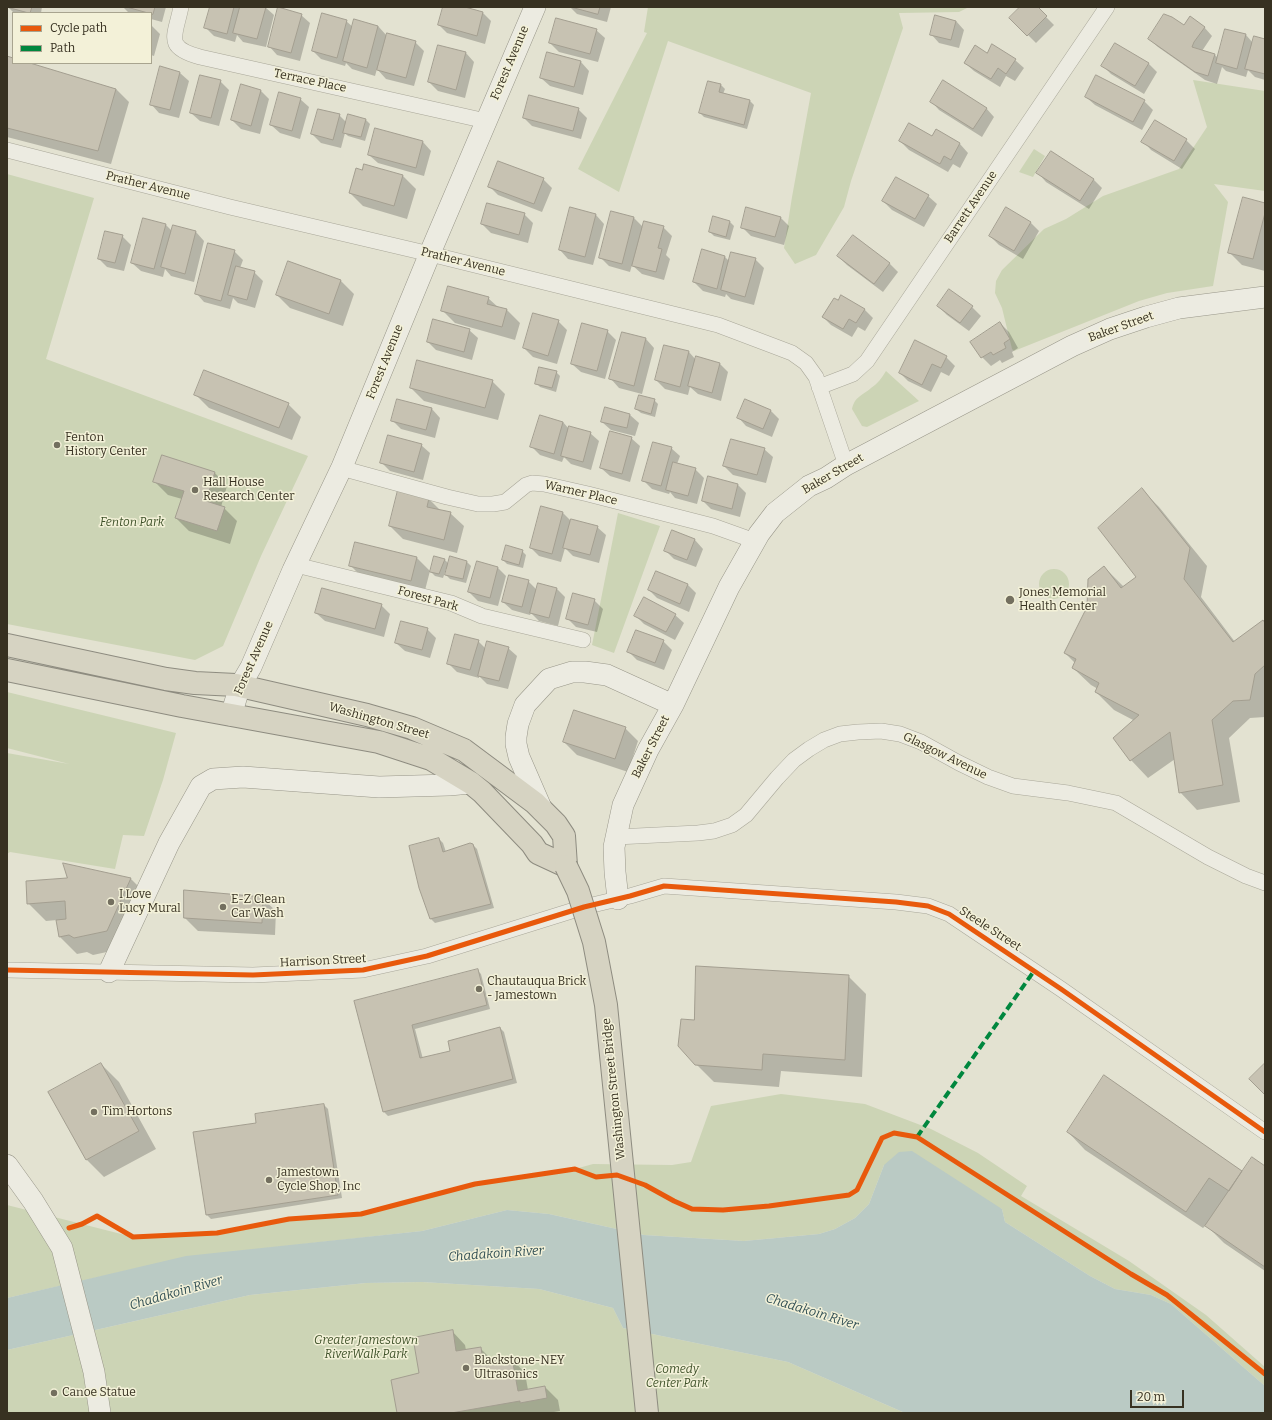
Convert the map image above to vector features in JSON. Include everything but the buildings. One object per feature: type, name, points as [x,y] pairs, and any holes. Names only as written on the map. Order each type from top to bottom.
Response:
[{"type":"highway","name":"Washington Street","points":[[7,645],[166,679],[240,686],[367,715],[420,731],[464,750],[535,803],[556,824],[564,836],[566,866],[538,853],[532,844],[482,792],[471,783],[431,759],[379,742],[132,697],[7,670]]},
{"type":"highway","name":"Washington Street Bridge","points":[[566,866],[578,891],[594,942],[606,1005],[647,1413]]},
{"type":"street","name":"Terrace Place","points":[[181,7],[175,35],[175,44],[180,50],[191,55],[486,121]]},
{"type":"street","name":"Forest Avenue","points":[[231,715],[240,686],[251,667],[341,468],[532,7]]},
{"type":"street","name":"Barrett Avenue","points":[[819,387],[853,374],[867,361],[1107,7]]},
{"type":"street","name":"Prather Avenue","points":[[7,150],[230,207],[430,254],[718,325],[792,353],[806,363],[816,377],[846,465]]},
{"type":"street","name":"Baker Street","points":[[624,898],[615,872],[614,846],[622,805],[648,750],[673,705],[730,587],[755,541],[775,513],[810,486],[846,465],[1072,346],[1110,329],[1179,308],[1265,297]]},
{"type":"street","name":"Warner Place","points":[[341,468],[478,504],[505,502],[526,485],[532,483],[544,484],[713,526],[755,541]]},
{"type":"street","name":"Forest Park","points":[[296,565],[451,603],[472,613],[488,618],[583,640]]},
{"type":"street","points":[[542,810],[519,757],[516,737],[518,724],[525,705],[549,679],[572,672],[608,675],[673,705]]},
{"type":"street","name":"Glasgow Avenue","points":[[616,837],[698,833],[714,831],[732,825],[746,816],[777,778],[794,760],[809,749],[824,740],[840,734],[881,731],[900,734],[921,742],[965,766],[988,777],[1013,786],[1068,793],[1116,803],[1208,857],[1246,876],[1265,883]]},
{"type":"street","points":[[109,972],[169,843],[201,786],[213,779],[243,777],[379,787],[471,783]]},
{"type":"street","name":"Steele Street","points":[[624,898],[664,886],[671,886],[896,902],[928,906],[949,914],[1034,970],[1265,1132]]},
{"type":"street","name":"Harrison Street","points":[[7,970],[252,975],[363,970],[427,956],[584,907],[624,898]]},
{"type":"street","points":[[7,1166],[33,1201],[62,1248],[94,1372],[100,1413]]},
{"type":"green space","points":[[648,7],[969,7],[959,12],[899,13],[903,28],[851,181],[844,207],[816,255],[795,264],[784,248],[811,93],[668,41],[619,192],[578,169],[647,33],[644,32]]},
{"type":"green space","points":[[1193,80],[1265,91],[1265,191],[1214,184],[1228,202],[1213,286],[1167,293],[1139,301],[1014,351],[1012,349],[1002,308],[995,293],[996,281],[1002,270],[1044,229],[1066,219],[1103,196],[1179,169],[1207,127]]},
{"type":"green space","points":[[1034,149],[1045,156],[1033,177],[1019,172]]},
{"type":"green space","name":"Fenton Park","points":[[7,174],[94,198],[46,359],[308,456],[261,556],[223,646],[195,660],[7,624]]},
{"type":"green space","points":[[886,371],[919,401],[867,427],[862,426],[852,409],[853,405],[859,397],[877,383]]},
{"type":"green space","points":[[618,513],[660,526],[614,653],[592,645]]},
{"type":"green space","points":[[1054,569],[1065,573],[1069,584],[1065,595],[1054,599],[1043,595],[1039,584],[1043,573]]},
{"type":"green space","points":[[7,692],[176,733],[163,780],[144,836],[123,835],[115,869],[10,852],[7,854],[7,753],[69,764],[7,748]]},
{"type":"green space","points":[[781,1094],[865,1104],[931,1129],[978,1153],[1027,1186],[1021,1196],[1129,1261],[1206,1315],[1265,1367],[1265,1386],[1171,1304],[1151,1295],[1115,1289],[1090,1276],[1005,1222],[1002,1209],[884,1165],[869,1204],[855,1218],[835,1229],[819,1234],[744,1241],[644,1235],[549,1214],[507,1210],[422,1231],[186,1257],[7,1298],[7,1205],[133,1237],[217,1233],[289,1219],[361,1214],[475,1184],[575,1169],[593,1164],[672,1165],[691,1162],[711,1106]]},
{"type":"green space","name":"Greater Jamestown RiverWalk Park","points":[[422,1282],[539,1289],[613,1308],[623,1328],[788,1362],[905,1413],[7,1413],[7,1350],[250,1295],[366,1283]]},
{"type":"water","name":"Chadakoin River","points":[[912,1151],[1002,1209],[1005,1222],[1090,1276],[1115,1289],[1151,1295],[1171,1304],[1265,1386],[1265,1413],[905,1413],[788,1362],[623,1328],[613,1308],[539,1289],[422,1282],[366,1283],[250,1295],[7,1350],[7,1298],[186,1256],[422,1231],[507,1210],[549,1214],[644,1235],[744,1241],[819,1234],[835,1229],[855,1218],[869,1204],[884,1165],[899,1152]]},
{"type":"marked path","points":[[917,1137],[1034,971]]},
{"type":"cycle path","points":[[7,970],[253,975],[363,970],[427,956],[584,907],[664,886],[896,902],[928,906],[949,914],[1061,989],[1265,1132]]},
{"type":"cycle path","points":[[69,1228],[82,1224],[97,1216],[133,1237],[217,1233],[289,1219],[361,1214],[475,1184],[575,1169],[596,1177],[617,1175],[645,1185],[692,1209],[723,1210],[769,1206],[849,1195],[857,1190],[882,1138],[894,1133],[917,1137],[1131,1274],[1167,1295],[1265,1374]]},
{"type":"place","name":"Fenton History Center","points":[[57,445]]},
{"type":"place","name":"Hall House Research Center","points":[[195,490]]},
{"type":"place","name":"Jones Memorial Health Center","points":[[1010,600]]},
{"type":"place","name":"I Love Lucy Mural","points":[[111,902]]},
{"type":"place","name":"E-Z Clean Car Wash","points":[[223,907]]},
{"type":"place","name":"Chautauqua Brick - Jamestown","points":[[479,989]]},
{"type":"place","name":"Tim Hortons","points":[[94,1112]]},
{"type":"place","name":"Jamestown Cycle Shop, Inc","points":[[269,1180]]},
{"type":"place","name":"Blackstone-NEY Ultrasonics","points":[[466,1368]]},
{"type":"place","name":"Canoe Statue","points":[[54,1393]]},
{"type":"park label","name":"Comedy Center Park","points":[[677,1377]]}]
